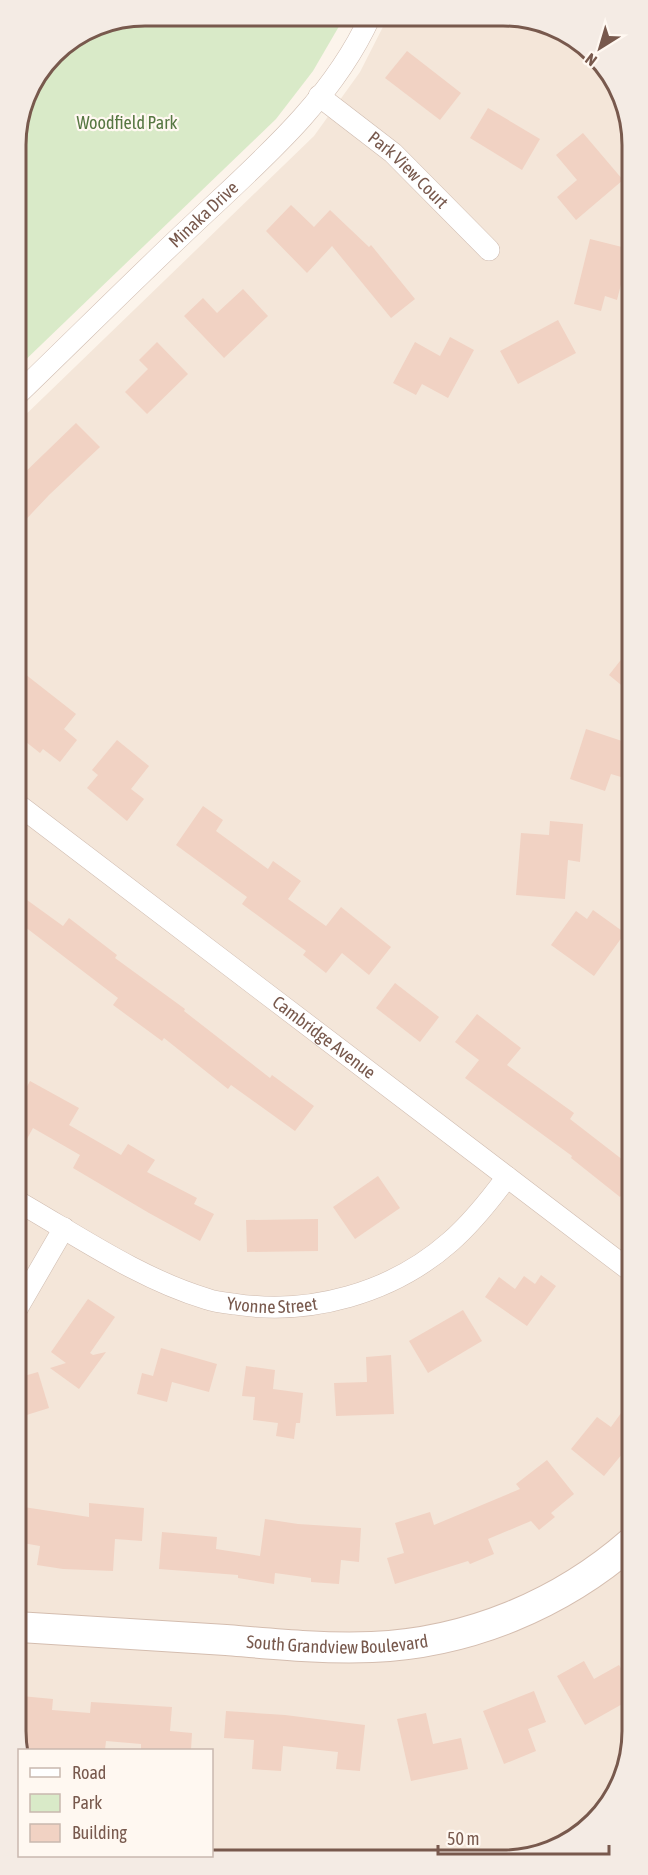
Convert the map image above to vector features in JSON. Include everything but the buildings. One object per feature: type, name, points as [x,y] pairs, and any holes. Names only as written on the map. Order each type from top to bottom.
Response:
[{"type":"street","name":"Minaka Drive","points":[[26,386],[283,139],[320,96],[353,48],[365,26]]},
{"type":"street","name":"Park View Court","points":[[320,96],[393,153],[489,250]]},
{"type":"street","name":"Cambridge Avenue","points":[[26,811],[622,1264]]},
{"type":"street","name":"Yvonne Street","points":[[26,1206],[168,1285],[209,1300],[259,1308],[307,1306],[344,1298],[401,1276],[450,1242],[480,1212],[507,1177]]},
{"type":"street","points":[[26,1293],[64,1228]]},
{"type":"street","name":"South Grandview Boulevard","points":[[26,1628],[332,1647],[408,1644],[460,1635],[526,1610],[590,1575],[622,1550]]},
{"type":"shaded area","points":[[383,26],[511,26],[549,35],[570,46],[570,78],[601,78],[616,107],[622,137],[622,1738],[618,1761],[610,1783],[593,1809],[582,1820],[563,1834],[541,1843],[503,1850],[213,1850],[213,1749],[27,1749],[26,1738],[26,414],[314,136],[360,72]]},
{"type":"green space","name":"Woodfield Park","points":[[137,26],[339,26],[313,71],[276,119],[26,359],[26,137],[30,114],[38,92],[60,60],[92,38],[114,30]]}]
